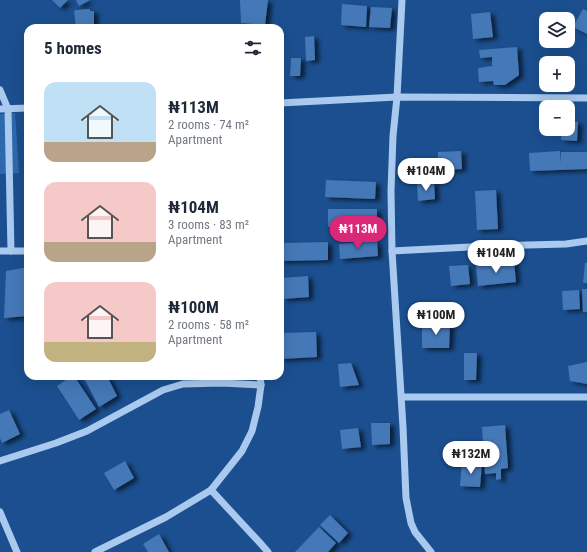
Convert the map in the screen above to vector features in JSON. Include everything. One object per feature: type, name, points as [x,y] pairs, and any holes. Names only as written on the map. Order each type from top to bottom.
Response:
[{"type":"street","points":[[402,0],[393,144],[392,251],[402,397],[407,509],[415,532],[431,552]]},
{"type":"street","points":[[0,90],[4,109],[10,251]]},
{"type":"street","points":[[284,103],[397,97],[587,98]]},
{"type":"street","points":[[4,109],[24,108]]},
{"type":"street","points":[[392,251],[566,244],[587,241]]},
{"type":"street","points":[[0,251],[24,251]]},
{"type":"street","points":[[95,552],[166,517],[211,490],[242,451],[252,431],[258,407],[260,380]]},
{"type":"street","points":[[0,461],[56,443],[87,431],[163,390],[183,384],[261,385]]},
{"type":"street","points":[[402,397],[587,397]]},
{"type":"street","points":[[211,490],[268,552]]},
{"type":"street","points":[[0,512],[17,552]]},
{"type":"shaded area","points":[[15,113],[19,173],[0,174],[0,114]]},
{"type":"building","points":[[52,0],[68,0],[60,8]]},
{"type":"building","points":[[76,0],[90,0],[79,6]]},
{"type":"building","points":[[240,0],[268,0],[265,24],[241,23]]},
{"type":"building","points":[[342,4],[367,6],[366,27],[341,25]]},
{"type":"building","points":[[371,7],[392,8],[390,28],[369,27]]},
{"type":"building","points":[[90,9],[90,11],[94,11],[94,24],[76,24],[74,11]]},
{"type":"building","points":[[583,9],[587,11],[587,34],[575,28],[575,23]]},
{"type":"building","points":[[490,12],[493,37],[473,39],[471,14]]},
{"type":"building","points":[[314,36],[315,60],[306,61],[305,37]]},
{"type":"building","points":[[517,47],[519,75],[505,85],[494,85],[493,81],[479,82],[478,68],[492,66],[492,57],[480,58],[479,50]]},
{"type":"building","points":[[291,58],[301,58],[300,76],[290,76]]},
{"type":"building","points":[[575,122],[578,122],[577,141],[561,140],[561,136],[575,136]]},
{"type":"building","points":[[461,151],[462,169],[438,170],[438,152]]},
{"type":"building","points":[[560,151],[561,163],[561,152],[587,152],[587,169],[530,171],[529,153]]},
{"type":"building","points":[[326,180],[376,182],[375,199],[325,197]]},
{"type":"building","points":[[434,182],[435,199],[418,201],[417,184]]},
{"type":"building","points":[[496,190],[498,229],[477,230],[475,191]]},
{"type":"building","points":[[328,209],[377,209],[377,226],[328,227]]},
{"type":"building","points":[[377,241],[378,256],[340,259],[339,244]]},
{"type":"building","points":[[328,242],[328,260],[284,261],[284,243]]},
{"type":"building","points":[[514,262],[516,282],[478,286],[476,266]]},
{"type":"building","points":[[585,263],[587,263],[587,283],[583,283]]},
{"type":"building","points":[[468,265],[470,284],[451,286],[449,266]]},
{"type":"building","points":[[24,268],[24,316],[4,318],[6,271]]},
{"type":"building","points":[[308,276],[309,297],[284,299],[284,278]]},
{"type":"building","points":[[582,289],[587,289],[587,312],[583,312]]},
{"type":"building","points":[[579,290],[580,309],[563,310],[562,291]]},
{"type":"building","points":[[422,324],[450,325],[449,348],[422,348]]},
{"type":"building","points":[[316,332],[317,357],[284,359],[284,333]]},
{"type":"building","points":[[464,353],[477,353],[476,380],[464,380]]},
{"type":"building","points":[[587,362],[587,384],[570,381],[568,366]]},
{"type":"building","points":[[351,363],[359,385],[340,387],[338,364]]},
{"type":"building","points":[[66,380],[77,380],[96,409],[79,420],[57,386]]},
{"type":"building","points":[[85,380],[109,380],[117,396],[99,407]]},
{"type":"building","points":[[9,410],[20,434],[2,443],[0,438],[0,414]]},
{"type":"building","points":[[371,423],[390,423],[390,444],[372,445]]},
{"type":"building","points":[[505,425],[508,468],[501,469],[501,479],[496,480],[496,473],[485,474],[482,427]]},
{"type":"building","points":[[358,428],[361,447],[342,449],[340,430]]},
{"type":"building","points":[[125,461],[134,478],[114,490],[104,473]]},
{"type":"building","points":[[462,462],[482,464],[480,487],[460,486]]},
{"type":"building","points":[[330,515],[348,533],[339,543],[320,525]]},
{"type":"building","points":[[319,527],[336,543],[328,552],[295,552]]},
{"type":"building","points":[[159,534],[169,552],[148,552],[143,544]]}]
